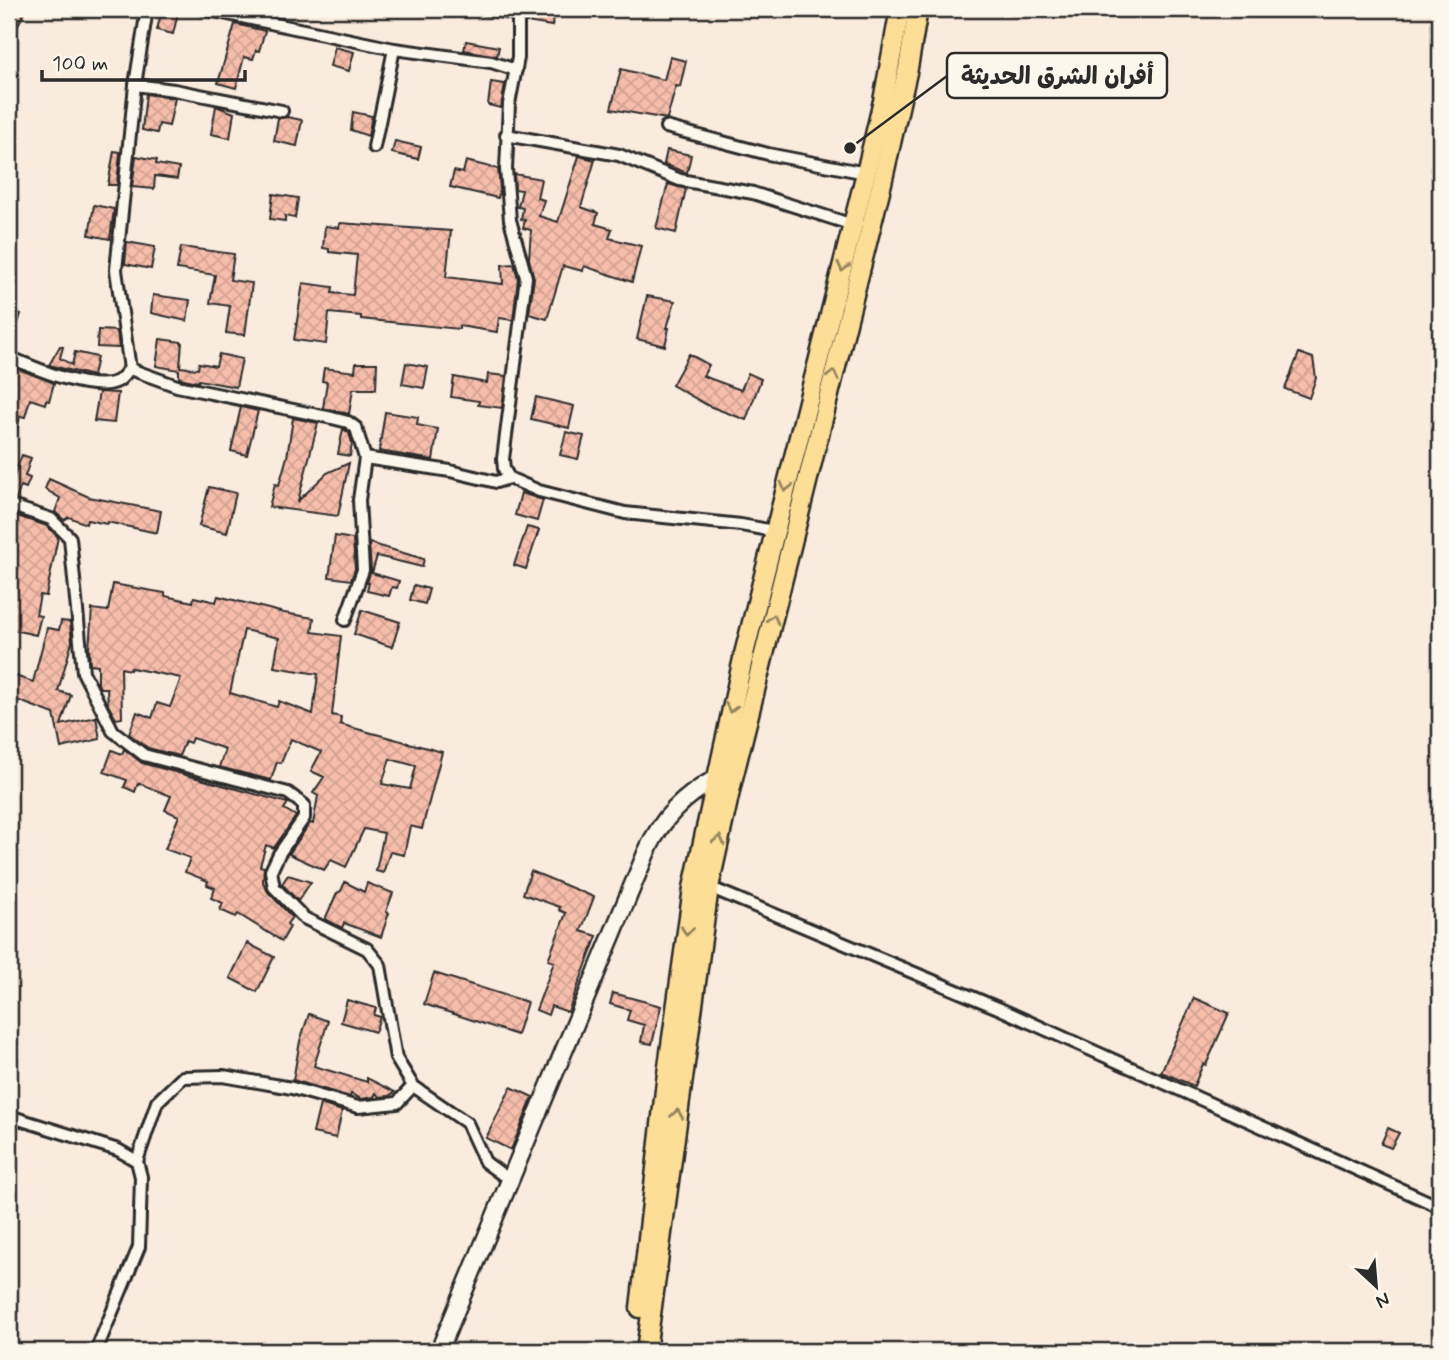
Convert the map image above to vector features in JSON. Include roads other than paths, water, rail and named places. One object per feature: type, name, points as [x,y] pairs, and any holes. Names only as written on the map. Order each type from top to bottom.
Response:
[{"type":"main road","points":[[634,1351],[688,922],[892,103],[900,9]]},
{"type":"main road","points":[[646,1351],[723,780],[774,531],[815,414],[866,173],[915,32],[918,9]]},
{"type":"main road","points":[[897,27],[908,27],[915,32]]},
{"type":"street","points":[[130,369],[116,270],[135,85],[147,9]]},
{"type":"street","points":[[204,9],[394,49],[491,62],[516,70]]},
{"type":"street","points":[[518,9],[516,70],[506,135],[507,201],[526,277],[503,459],[504,469],[509,478],[539,491],[625,513],[774,531]]},
{"type":"street","points":[[374,147],[394,49]]},
{"type":"street","points":[[135,85],[282,111]]},
{"type":"street","points":[[666,127],[768,154],[866,173]]},
{"type":"street","points":[[506,135],[619,155],[680,180],[753,193],[853,225]]},
{"type":"street","points":[[9,357],[75,381],[95,384],[117,382],[130,369]]},
{"type":"street","points":[[130,369],[177,386],[262,402],[278,408],[302,410],[348,422],[356,428],[365,458],[359,500],[363,570],[345,620]]},
{"type":"street","points":[[365,458],[450,471],[496,482],[509,478]]},
{"type":"street","points":[[9,505],[51,519],[69,538],[83,672],[113,731],[144,755],[288,793],[304,805],[304,818],[279,854],[271,871],[274,887],[304,918],[368,949],[380,965],[396,1058],[413,1086],[467,1123],[485,1162],[510,1181]]},
{"type":"street","points":[[439,1351],[655,833],[681,801],[723,780]]},
{"type":"street","points":[[709,887],[999,1008],[1440,1207]]},
{"type":"street","points":[[96,1351],[139,1247],[141,1177],[137,1161],[157,1102],[183,1077],[223,1076],[292,1088],[358,1107],[397,1103],[413,1086]]},
{"type":"street","points":[[9,1116],[118,1150],[137,1161]]},
{"type":"place","name":"أفران الشرق الحديثة","points":[[850,148]]}]
